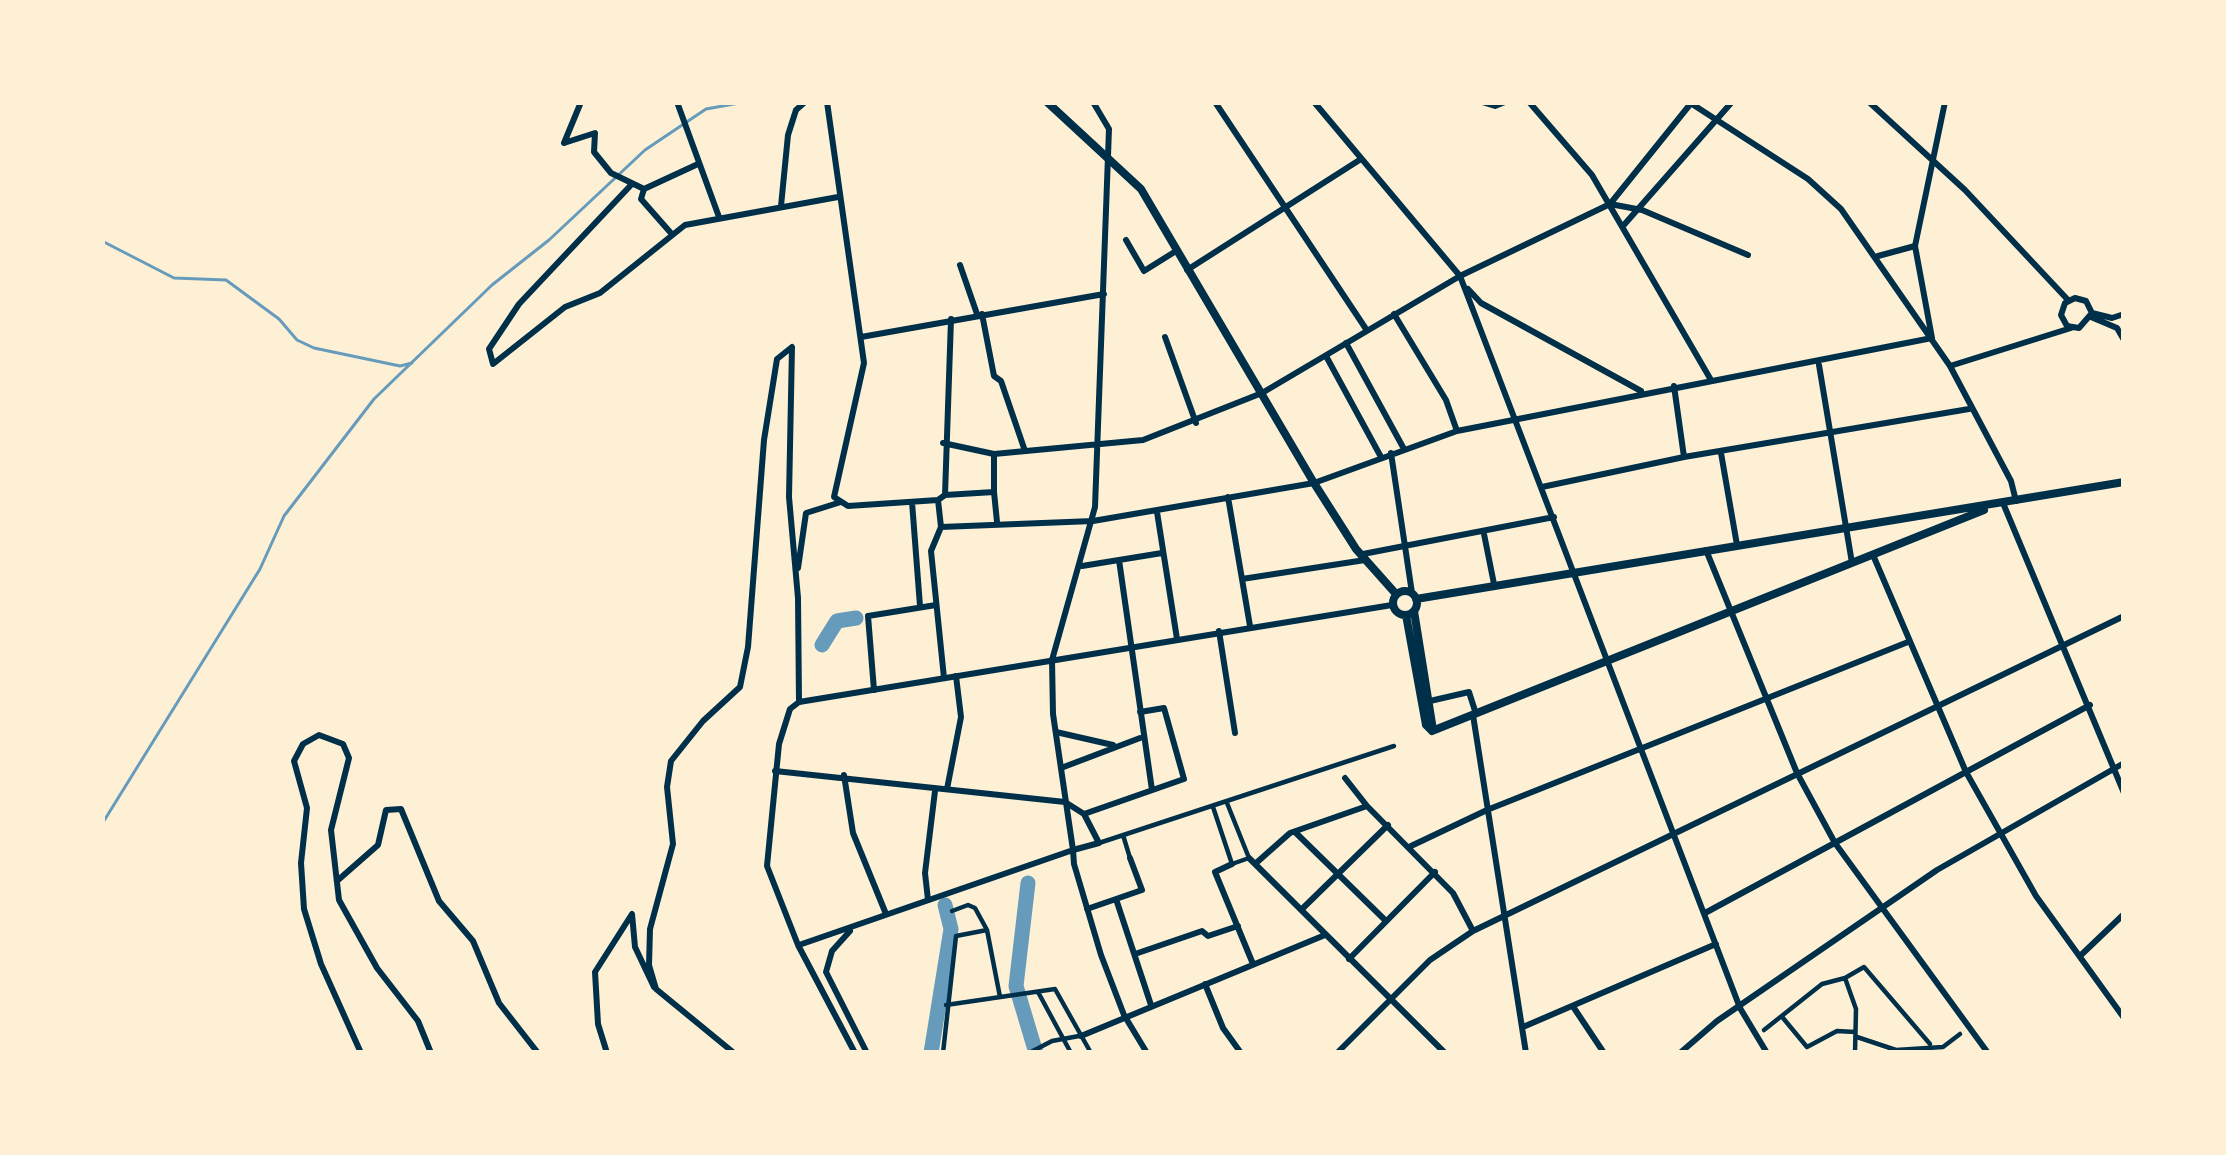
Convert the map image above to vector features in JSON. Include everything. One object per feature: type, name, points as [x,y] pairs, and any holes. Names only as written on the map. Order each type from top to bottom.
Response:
[{"type":"main road","points":[[1047,102],[1141,190],[1315,483],[1363,557],[1396,594],[1414,596],[1495,584],[2124,482]]},
{"type":"main road","points":[[1432,731],[2000,504]]},
{"type":"main road","points":[[1941,513],[1945,526]]},
{"type":"main road","points":[[1396,594],[1392,605],[1410,613]]},
{"type":"main road","points":[[1414,596],[1410,613],[1426,724],[1432,731]]},
{"type":"main road","points":[[1410,613],[1432,731]]},
{"type":"street","points":[[581,102],[564,143],[596,133],[595,152],[610,173],[631,185],[644,189],[698,164]]},
{"type":"street","points":[[677,102],[719,217]]},
{"type":"street","points":[[781,206],[788,135],[796,110],[806,102]]},
{"type":"street","points":[[827,102],[864,363],[832,486],[848,506],[994,492]]},
{"type":"street","points":[[1093,102],[1109,129],[1093,521],[1052,660],[1056,732],[1073,850],[1088,909],[1124,1016],[1147,1053]]},
{"type":"street","points":[[1215,102],[1367,330]]},
{"type":"street","points":[[1314,102],[1460,276],[1475,305],[1604,663],[1740,1008],[1767,1053]]},
{"type":"street","points":[[1482,102],[1495,106],[1505,102]]},
{"type":"street","points":[[1528,102],[1610,204],[1711,380]]},
{"type":"street","points":[[943,443],[994,454],[1143,440],[1196,423],[1262,393],[1460,276],[1610,204],[1691,102],[1822,190],[1877,256],[1950,366],[2011,481],[2016,501]]},
{"type":"street","points":[[1622,226],[1642,210],[1732,102]]},
{"type":"street","points":[[1869,102],[1932,158],[2066,303],[2068,325]]},
{"type":"street","points":[[1932,338],[1915,246],[1946,102]]},
{"type":"street","points":[[1187,270],[1362,158]]},
{"type":"street","points":[[631,185],[519,304],[489,349],[493,364],[565,307],[600,293],[670,232],[719,217],[838,197]]},
{"type":"street","points":[[644,189],[641,199],[670,232]]},
{"type":"street","points":[[1610,204],[1642,210],[1748,255]]},
{"type":"street","points":[[1126,240],[1144,271],[1177,251]]},
{"type":"street","points":[[1877,256],[1915,246]]},
{"type":"street","points":[[960,265],[979,314],[994,376],[1001,381],[1025,452]]},
{"type":"street","points":[[861,337],[1104,294]]},
{"type":"street","points":[[2066,303],[2082,299],[2092,315],[2117,328],[2124,340]]},
{"type":"street","points":[[1475,305],[1643,392]]},
{"type":"street","points":[[1394,314],[1446,400],[1457,431]]},
{"type":"street","points":[[2092,315],[2112,318],[2124,314]]},
{"type":"street","points":[[1950,366],[2068,325],[2084,327],[2092,315]]},
{"type":"street","points":[[944,678],[931,551],[941,527],[951,320]]},
{"type":"street","points":[[1165,337],[1196,423]]},
{"type":"street","points":[[941,527],[1093,521],[1315,483],[1457,431],[1674,386],[1819,364],[1932,338]]},
{"type":"street","points":[[1346,343],[1404,449]]},
{"type":"street","points":[[656,989],[649,965],[650,928],[673,844],[667,788],[671,761],[703,721],[740,687],[748,647],[764,440],[777,359],[792,347],[789,497],[799,702],[785,720],[767,866],[798,945],[855,1053]]},
{"type":"street","points":[[1326,356],[1381,457]]},
{"type":"street","points":[[1819,364],[1852,563]]},
{"type":"street","points":[[1674,386],[1684,457]]},
{"type":"street","points":[[1542,488],[1684,457],[1970,409]]},
{"type":"street","points":[[1391,453],[1414,596]]},
{"type":"street","points":[[1721,453],[1737,545]]},
{"type":"street","points":[[994,454],[997,522]]},
{"type":"street","points":[[1228,497],[1250,626]]},
{"type":"street","points":[[796,578],[806,514],[841,502]]},
{"type":"street","points":[[912,502],[920,607]]},
{"type":"street","points":[[2000,504],[2124,793]]},
{"type":"street","points":[[1156,510],[1177,639]]},
{"type":"street","points":[[1242,579],[1554,517]]},
{"type":"street","points":[[1484,534],[1495,584]]},
{"type":"street","points":[[1706,550],[1797,773],[1835,843],[1988,1053]]},
{"type":"street","points":[[1082,566],[1163,553]]},
{"type":"street","points":[[1873,555],[1966,772],[2124,1018]]},
{"type":"street","points":[[1118,560],[1133,646],[1140,738],[1152,790]]},
{"type":"street","points":[[874,689],[868,616],[936,605]]},
{"type":"street","points":[[799,702],[1392,605]]},
{"type":"street","points":[[1337,1053],[1430,960],[1473,931],[2124,616]]},
{"type":"street","points":[[1219,632],[1235,734]]},
{"type":"street","points":[[1411,846],[1487,810],[1908,641]]},
{"type":"street","points":[[947,789],[961,716],[956,676]]},
{"type":"street","points":[[1430,701],[1469,692],[1526,1053]]},
{"type":"street","points":[[1705,913],[2090,705]]},
{"type":"street","points":[[1084,814],[1184,778],[1164,708],[1141,712]]},
{"type":"street","points":[[1056,732],[1117,746]]},
{"type":"street","points":[[361,1053],[321,964],[304,909],[301,863],[307,808],[294,761],[303,744],[319,735],[343,744],[349,758],[332,818],[335,883],[347,918],[418,1021],[431,1053]]},
{"type":"street","points":[[1061,768],[1140,738]]},
{"type":"street","points":[[798,945],[1394,746]]},
{"type":"street","points":[[1680,1053],[1880,908],[2000,831],[2124,763]]},
{"type":"street","points":[[1340,765],[1367,806],[1454,893],[1473,931]]},
{"type":"street","points":[[776,771],[1065,802],[1084,814],[1099,843]]},
{"type":"street","points":[[844,775],[853,833],[886,914]]},
{"type":"street","points":[[928,900],[925,873],[934,791]]},
{"type":"street","points":[[1227,803],[1252,861],[1445,1053]]},
{"type":"street","points":[[1252,964],[1215,872],[1252,861],[1295,832],[1367,806]]},
{"type":"street","points":[[1213,807],[1232,864]]},
{"type":"street","points":[[335,883],[378,845],[386,810],[400,809],[439,901],[473,940],[499,1004],[538,1053]]},
{"type":"street","points":[[1300,910],[1388,825]]},
{"type":"street","points":[[1295,832],[1386,921]]},
{"type":"street","points":[[1088,909],[1142,890],[1123,835]]},
{"type":"street","points":[[1349,959],[1435,872]]},
{"type":"street","points":[[1116,899],[1150,1005]]},
{"type":"street","points":[[952,910],[968,904],[975,908],[987,930],[1000,997]]},
{"type":"street","points":[[607,1053],[598,1024],[596,972],[632,914],[635,947],[648,982],[734,1053]]},
{"type":"street","points":[[2080,956],[2124,914]]},
{"type":"street","points":[[859,926],[839,939],[826,972],[867,1053]]},
{"type":"street","points":[[1135,954],[1202,931],[1208,936],[1238,926]]},
{"type":"street","points":[[944,1053],[956,936],[987,930]]},
{"type":"street","points":[[1029,1053],[1063,1038],[1082,1036],[1325,935]]},
{"type":"street","points":[[1522,1027],[1716,944]]},
{"type":"street","points":[[1764,1030],[1822,984],[1864,967],[1930,1044],[1945,1050],[1960,1034]]},
{"type":"street","points":[[1845,978],[1856,1009],[1855,1053]]},
{"type":"street","points":[[1205,984],[1223,1028],[1241,1053]]},
{"type":"street","points":[[946,1005],[1055,989],[1091,1053]]},
{"type":"street","points":[[1038,992],[1071,1053]]},
{"type":"street","points":[[1574,1007],[1604,1053]]},
{"type":"street","points":[[1782,1017],[1807,1047],[1837,1031],[1896,1050],[1930,1044]]},
{"type":"street","points":[[850,1024],[855,1053]]},
{"type":"waterway","points":[[102,824],[260,569],[284,516],[374,399],[492,285],[549,240],[645,150],[706,109],[745,102]]},
{"type":"waterway","points":[[102,241],[174,278],[226,280],[279,319],[297,340],[314,348],[400,366],[412,363]]},
{"type":"waterway","points":[[822,645],[837,621],[856,618]]},
{"type":"waterway","points":[[1028,883],[1016,986],[1036,1053]]},
{"type":"waterway","points":[[931,1053],[951,929],[945,905]]}]
